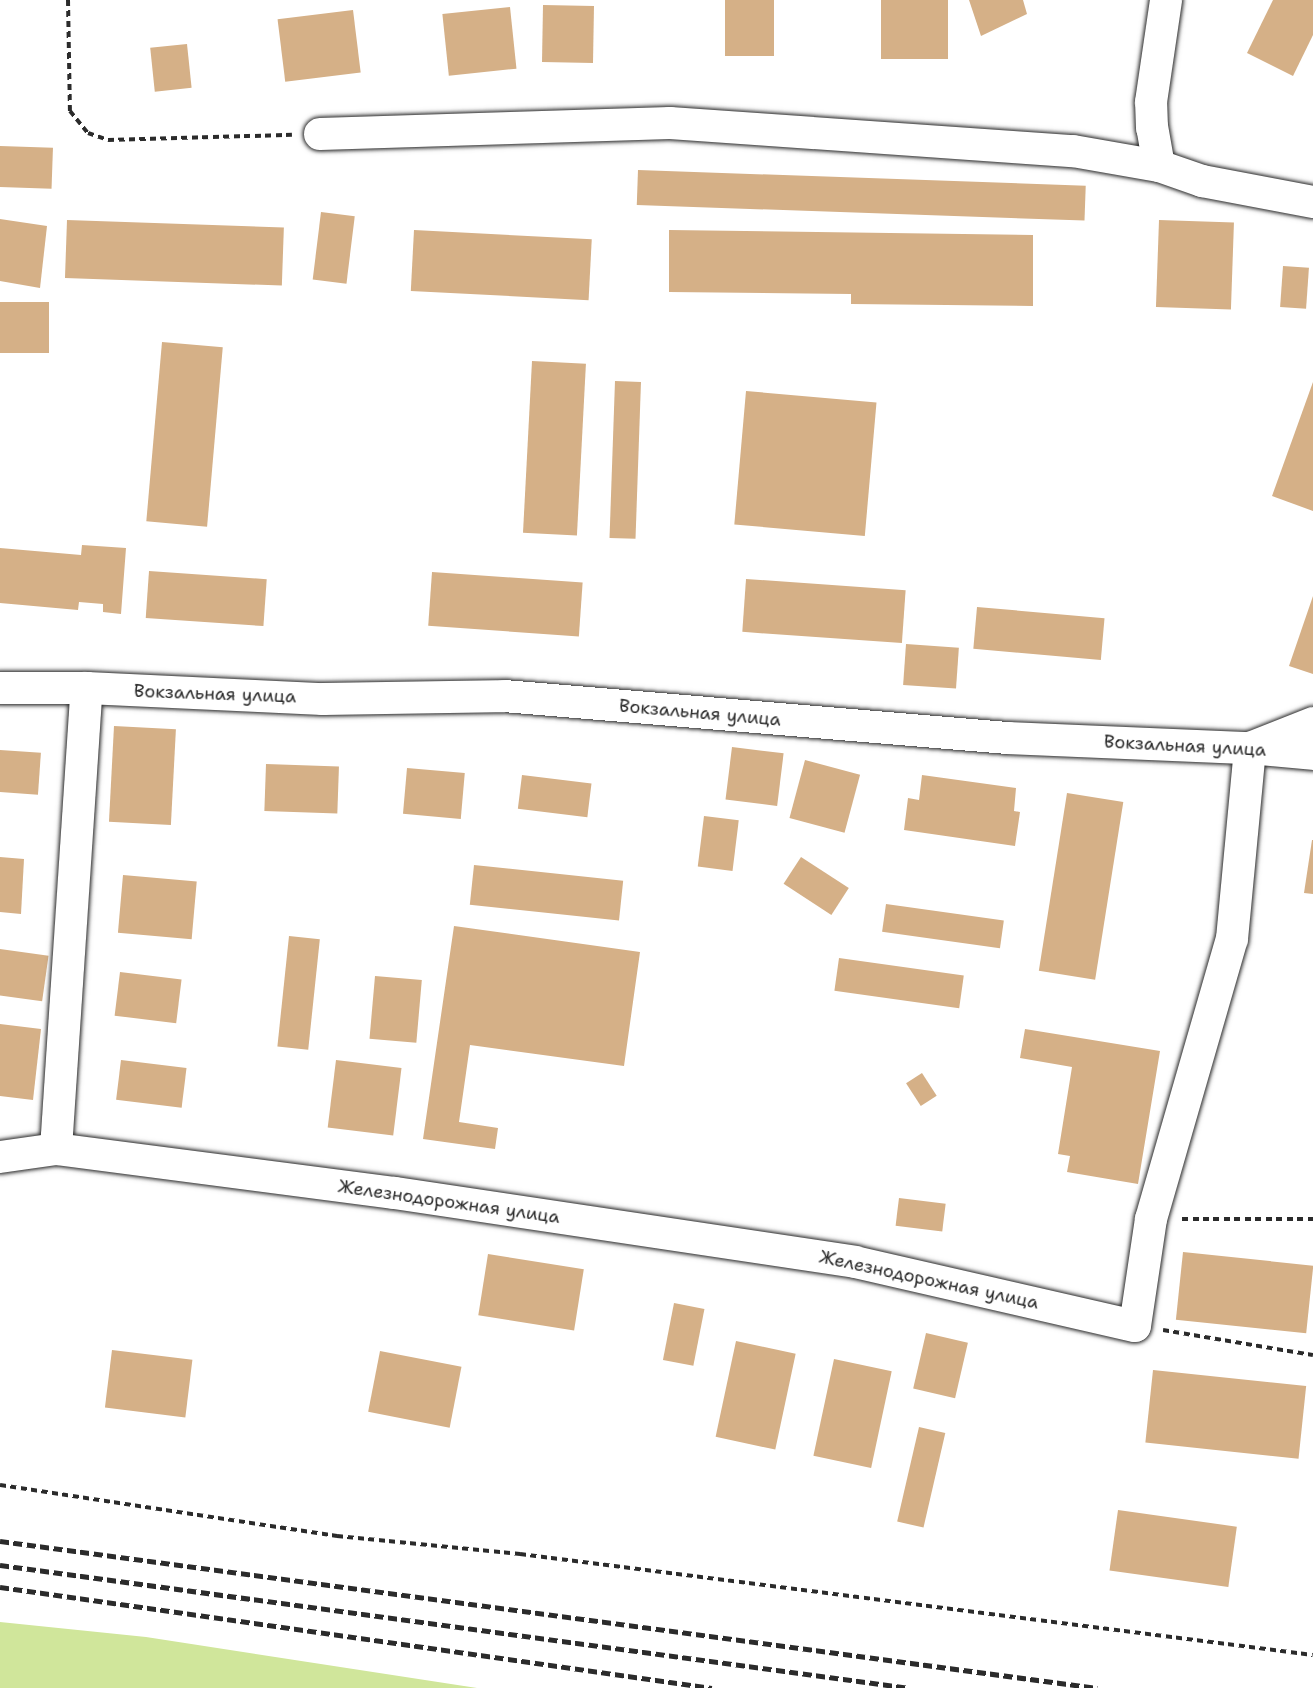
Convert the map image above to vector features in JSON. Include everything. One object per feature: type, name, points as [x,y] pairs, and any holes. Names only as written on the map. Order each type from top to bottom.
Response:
[{"type":"street","points":[[1160,166],[1152,128],[1151,102],[1159,36],[1167,0]]},
{"type":"street","points":[[320,134],[670,123],[1073,151],[1160,166],[1202,181],[1313,202]]},
{"type":"street","name":"Вокзальная улица","points":[[0,688],[87,688],[323,699],[504,696],[1007,738],[1250,748],[1313,754]]},
{"type":"street","points":[[56,1149],[87,688]]},
{"type":"street","points":[[1135,1326],[1151,1219],[1232,939],[1250,748],[1313,723]]},
{"type":"street","name":"Железнодорожная улица","points":[[0,1157],[56,1149],[135,1161],[395,1192],[855,1262],[1135,1326]]},
{"type":"path","points":[[68,0],[70,111],[88,133],[108,140],[320,134]]},
{"type":"path","points":[[1151,1219],[1313,1219]]},
{"type":"path","points":[[1135,1326],[1313,1355]]},
{"type":"path","points":[[0,1485],[337,1536],[520,1554],[1313,1655]]},
{"type":"green space","points":[[0,1622],[146,1637],[477,1688],[0,1688]]},
{"type":"building","points":[[725,0],[774,0],[774,56],[725,56]]},
{"type":"building","points":[[881,0],[948,0],[948,59],[881,59]]},
{"type":"building","points":[[969,0],[1023,0],[1027,14],[981,36]]},
{"type":"building","points":[[1273,0],[1313,0],[1313,35],[1293,76],[1247,53]]},
{"type":"building","points":[[543,5],[594,6],[593,63],[542,62]]},
{"type":"building","points":[[510,7],[516,69],[449,76],[442,14]]},
{"type":"building","points":[[353,10],[361,73],[285,82],[278,19]]},
{"type":"building","points":[[187,44],[192,88],[155,92],[150,48]]},
{"type":"building","points":[[0,146],[53,148],[52,189],[0,187]]},
{"type":"building","points":[[638,170],[1086,186],[1085,221],[637,205]]},
{"type":"building","points":[[321,212],[355,216],[346,284],[313,279]]},
{"type":"building","points":[[0,219],[47,226],[40,288],[0,281]]},
{"type":"building","points":[[67,220],[284,228],[282,286],[65,278]]},
{"type":"building","points":[[1159,220],[1234,223],[1231,310],[1156,307]]},
{"type":"building","points":[[414,230],[592,239],[589,300],[411,291]]},
{"type":"building","points":[[669,230],[1033,235],[1033,306],[851,304],[851,294],[669,292]]},
{"type":"building","points":[[1283,266],[1309,268],[1306,309],[1280,307]]},
{"type":"building","points":[[0,302],[49,302],[49,353],[0,353]]},
{"type":"building","points":[[162,342],[223,347],[207,527],[146,521]]},
{"type":"building","points":[[532,361],[586,364],[577,536],[523,533]]},
{"type":"building","points":[[615,381],[641,382],[636,539],[610,538]]},
{"type":"building","points":[[1313,382],[1313,511],[1272,496]]},
{"type":"building","points":[[746,391],[877,402],[865,536],[734,524]]},
{"type":"building","points":[[82,545],[126,548],[121,614],[103,612],[103,604],[79,602],[78,610],[0,603],[0,548],[81,555]]},
{"type":"building","points":[[149,571],[267,579],[263,626],[146,618]]},
{"type":"building","points":[[432,572],[583,583],[579,636],[428,626]]},
{"type":"building","points":[[746,579],[906,590],[902,643],[742,632]]},
{"type":"building","points":[[1313,596],[1313,674],[1289,666]]},
{"type":"building","points":[[977,607],[1105,618],[1101,660],[973,649]]},
{"type":"building","points":[[906,644],[959,648],[956,689],[903,685]]},
{"type":"building","points":[[114,726],[176,729],[171,825],[109,822]]},
{"type":"building","points":[[732,747],[784,753],[777,806],[726,800]]},
{"type":"building","points":[[0,750],[41,753],[38,795],[0,792]]},
{"type":"building","points":[[805,760],[860,775],[845,833],[789,818]]},
{"type":"building","points":[[266,764],[339,767],[337,814],[264,811]]},
{"type":"building","points":[[407,768],[465,773],[461,819],[403,814]]},
{"type":"building","points":[[522,775],[591,784],[587,817],[518,809]]},
{"type":"building","points":[[922,775],[1016,788],[1014,811],[1020,812],[1015,846],[904,830],[908,798],[919,800]]},
{"type":"building","points":[[1067,793],[1123,802],[1095,980],[1039,971]]},
{"type":"building","points":[[704,816],[739,820],[733,871],[698,867]]},
{"type":"building","points":[[1313,840],[1313,894],[1304,893]]},
{"type":"building","points":[[0,857],[24,859],[21,914],[0,912]]},
{"type":"building","points":[[801,857],[849,888],[831,915],[784,884]]},
{"type":"building","points":[[474,865],[623,881],[619,920],[470,905]]},
{"type":"building","points":[[123,875],[197,881],[192,939],[118,933]]},
{"type":"building","points":[[886,904],[1004,921],[1000,948],[882,932]]},
{"type":"building","points":[[454,926],[640,952],[624,1066],[470,1045],[459,1122],[498,1128],[495,1149],[423,1139]]},
{"type":"building","points":[[289,936],[320,939],[308,1050],[277,1046]]},
{"type":"building","points":[[0,949],[49,956],[42,1001],[0,995]]},
{"type":"building","points":[[839,958],[964,976],[959,1008],[834,991]]},
{"type":"building","points":[[120,972],[182,980],[176,1023],[115,1016]]},
{"type":"building","points":[[375,976],[422,980],[416,1043],[370,1039]]},
{"type":"building","points":[[0,1024],[41,1029],[33,1100],[0,1096]]},
{"type":"building","points":[[1025,1029],[1160,1051],[1138,1184],[1067,1172],[1070,1156],[1058,1154],[1072,1067],[1020,1058]]},
{"type":"building","points":[[121,1060],[187,1068],[182,1108],[116,1100]]},
{"type":"building","points":[[336,1060],[402,1068],[393,1136],[328,1127]]},
{"type":"building","points":[[922,1073],[937,1096],[921,1106],[906,1083]]},
{"type":"building","points":[[899,1198],[946,1204],[942,1232],[896,1226]]},
{"type":"building","points":[[1183,1252],[1313,1266],[1306,1333],[1176,1320]]},
{"type":"building","points":[[488,1254],[584,1269],[574,1330],[478,1315]]},
{"type":"building","points":[[674,1303],[704,1309],[693,1366],[663,1360]]},
{"type":"building","points":[[926,1333],[968,1343],[955,1398],[913,1389]]},
{"type":"building","points":[[736,1341],[796,1354],[775,1450],[716,1437]]},
{"type":"building","points":[[112,1350],[192,1360],[185,1417],[105,1408]]},
{"type":"building","points":[[380,1351],[461,1367],[450,1428],[368,1412]]},
{"type":"building","points":[[834,1359],[892,1371],[871,1468],[813,1456]]},
{"type":"building","points":[[1153,1370],[1306,1386],[1299,1459],[1145,1443]]},
{"type":"building","points":[[919,1427],[945,1433],[923,1528],[897,1522]]},
{"type":"building","points":[[1118,1510],[1237,1527],[1228,1587],[1110,1570]]},
{"type":"railway","points":[[0,1541],[1097,1688]]},
{"type":"railway","points":[[0,1565],[910,1688]]},
{"type":"railway","points":[[0,1587],[712,1688]]}]
